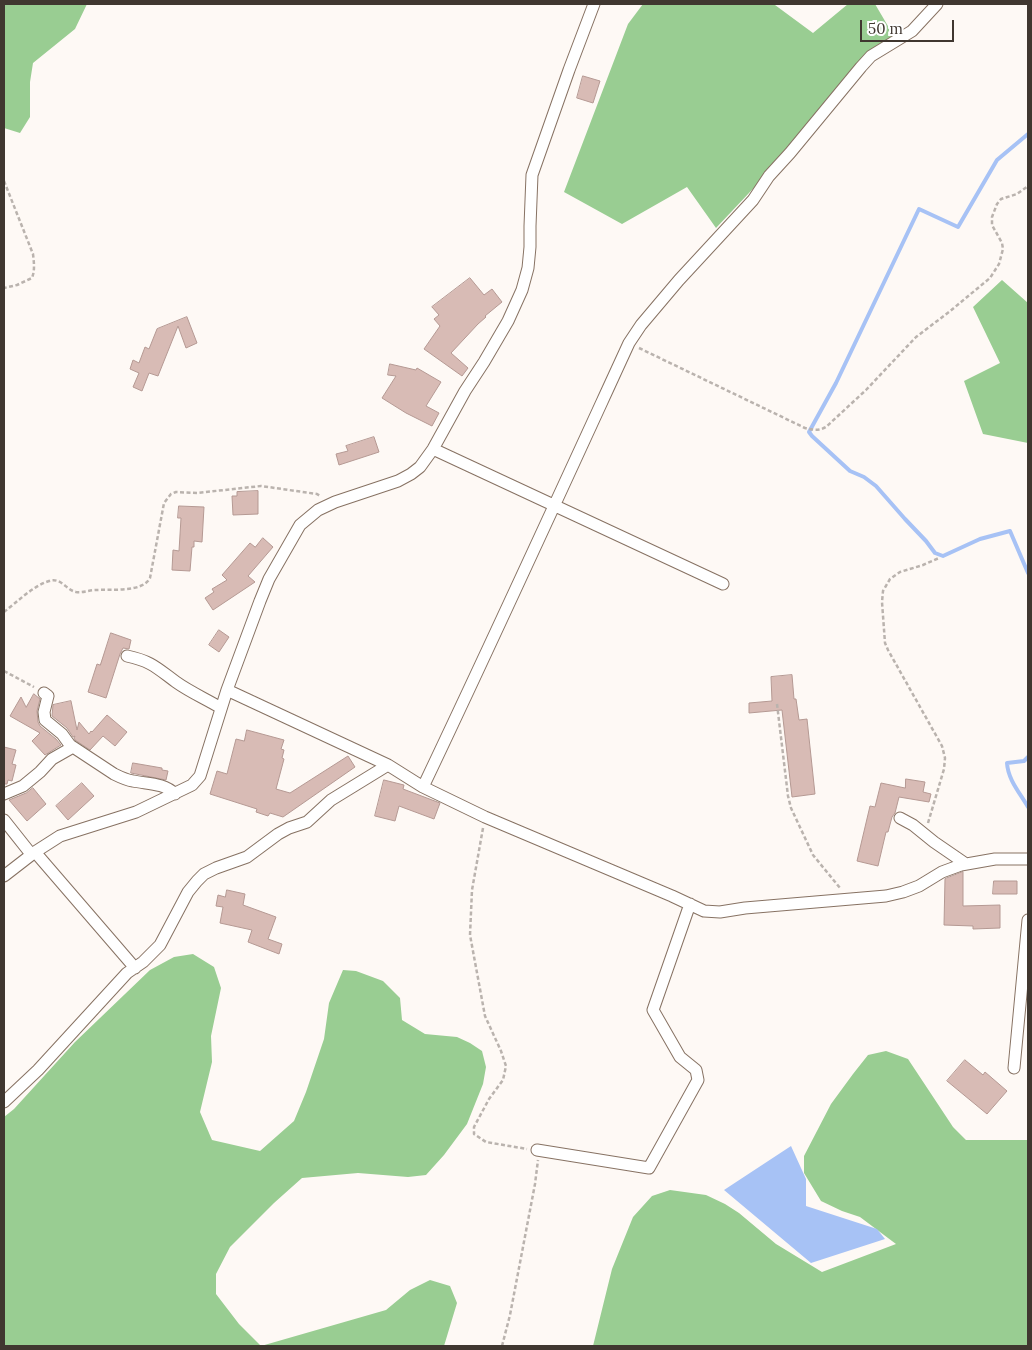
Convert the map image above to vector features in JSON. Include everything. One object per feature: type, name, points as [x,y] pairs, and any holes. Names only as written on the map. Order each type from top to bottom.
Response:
[{"type":"street","points":[[4,876],[33,853],[60,836],[136,812],[192,785],[200,776],[227,690],[269,579],[300,525],[318,510],[335,502],[382,487],[411,474],[433,449],[464,391],[508,321],[522,290],[528,268],[530,247],[532,175],[594,4]]},
{"type":"street","points":[[423,787],[534,546],[555,506],[629,342],[641,324],[678,280],[753,200],[769,176],[871,56],[912,31],[937,4]]},
{"type":"street","points":[[433,449],[723,584]]},
{"type":"street","points":[[127,656],[148,662],[176,682],[221,708]]},
{"type":"street","points":[[227,690],[388,765],[423,787],[485,817],[704,911],[720,912],[886,896],[919,886],[942,872],[966,864],[995,859],[1028,859]]},
{"type":"street","points":[[44,693],[48,696],[45,720],[73,747],[120,777],[133,782],[164,786],[175,794]]},
{"type":"street","points":[[4,794],[23,786],[52,759],[73,747]]},
{"type":"street","points":[[4,1102],[38,1070],[127,973],[135,968],[160,944],[188,892],[204,874],[247,857],[278,834],[307,822],[331,800],[388,765]]},
{"type":"street","points":[[900,818],[914,825],[934,842],[966,864]]},
{"type":"street","points":[[4,820],[135,968]]},
{"type":"street","points":[[538,1150],[649,1168],[698,1080],[696,1070],[680,1057],[653,1010],[690,904]]},
{"type":"street","points":[[1014,1068],[1028,920]]},
{"type":"path","points":[[4,181],[33,254],[34,266],[32,278],[18,285],[4,288]]},
{"type":"path","points":[[629,342],[805,428],[821,430],[866,390],[916,337],[990,278],[999,264],[1003,249],[1002,243],[992,225],[992,217],[997,204],[1001,199],[1017,194],[1028,186]]},
{"type":"path","points":[[4,612],[39,585],[50,580],[58,580],[74,592],[134,588],[144,585],[150,578],[164,503],[171,494],[176,492],[197,493],[261,486],[317,494],[335,502]]},
{"type":"path","points":[[925,834],[944,769],[945,758],[942,746],[885,643],[882,602],[883,591],[890,579],[907,569],[939,558]]},
{"type":"path","points":[[4,671],[44,693]]},
{"type":"path","points":[[777,704],[791,808],[814,856],[849,899]]},
{"type":"path","points":[[485,817],[472,890],[470,935],[486,1016],[506,1066],[503,1080],[489,1099],[474,1127],[474,1134],[486,1142],[538,1150],[535,1184],[510,1315],[502,1346]]},
{"type":"green space","points":[[4,4],[87,4],[75,29],[33,63],[30,82],[30,117],[20,133],[4,128]]},
{"type":"green space","points":[[643,4],[775,4],[813,33],[848,4],[875,4],[895,38],[716,228],[687,187],[622,224],[564,192],[628,24]]},
{"type":"green space","points":[[1002,280],[1028,303],[1028,443],[983,434],[964,381],[1000,363],[973,307]]},
{"type":"green space","points":[[193,954],[214,967],[221,988],[211,1036],[212,1062],[200,1112],[212,1140],[260,1151],[294,1121],[324,1039],[329,1003],[343,970],[356,971],[383,981],[400,998],[402,1020],[425,1034],[457,1037],[482,1051],[486,1067],[483,1084],[467,1124],[426,1175],[408,1177],[358,1173],[302,1178],[230,1247],[216,1274],[216,1294],[239,1324],[261,1346],[4,1346],[4,1117],[14,1109],[75,1042],[150,970],[174,957]]},
{"type":"green space","points":[[886,1051],[908,1059],[953,1127],[966,1140],[1028,1140],[1028,1346],[593,1346],[612,1269],[633,1217],[652,1196],[670,1190],[706,1195],[739,1213],[776,1244],[822,1272],[896,1244],[860,1217],[821,1201],[804,1173],[804,1156],[831,1104],[868,1055]]},
{"type":"green space","points":[[430,1280],[450,1286],[457,1303],[444,1346],[261,1346],[386,1310],[410,1290]]},
{"type":"water","points":[[791,1146],[806,1179],[806,1206],[877,1229],[885,1239],[811,1263],[724,1190]]},
{"type":"building","points":[[583,76],[600,81],[593,103],[577,98]]},
{"type":"building","points":[[470,278],[484,295],[492,289],[502,302],[485,316],[451,353],[468,368],[462,376],[424,349],[440,326],[434,319],[439,315],[432,307]]},
{"type":"building","points":[[187,317],[197,343],[186,348],[178,326],[158,376],[149,373],[142,391],[133,387],[139,373],[130,369],[133,360],[139,363],[145,347],[149,349],[157,329]]},
{"type":"building","points":[[390,364],[416,370],[417,368],[441,382],[426,406],[439,413],[432,426],[382,398],[396,376],[388,375]]},
{"type":"building","points":[[374,437],[379,452],[339,465],[336,454],[348,451],[346,446]]},
{"type":"building","points":[[258,491],[258,514],[233,515],[232,496],[237,496],[237,492]]},
{"type":"building","points":[[179,506],[204,507],[202,542],[194,541],[190,571],[172,570],[173,550],[179,551],[181,518],[178,518]]},
{"type":"building","points":[[263,538],[273,547],[248,576],[255,582],[213,610],[205,598],[214,592],[212,589],[227,580],[222,575],[250,543],[255,547]]},
{"type":"building","points":[[219,630],[229,637],[219,652],[209,645]]},
{"type":"building","points":[[111,633],[131,640],[129,649],[123,648],[120,654],[106,698],[88,692],[97,664],[100,665]]},
{"type":"building","points":[[792,675],[794,699],[796,699],[799,720],[807,719],[815,794],[792,797],[782,710],[749,713],[749,703],[772,701],[771,677]]},
{"type":"building","points":[[34,694],[40,699],[37,711],[40,726],[61,745],[45,755],[32,741],[40,733],[10,716],[21,697],[26,707]]},
{"type":"building","points":[[71,701],[77,730],[79,722],[89,734],[107,715],[127,732],[115,746],[103,736],[90,750],[75,740],[75,736],[73,737],[67,728],[52,716],[53,705]]},
{"type":"building","points":[[247,730],[284,740],[281,749],[284,750],[282,758],[284,759],[276,789],[290,793],[348,756],[355,767],[283,817],[270,813],[268,816],[256,812],[257,809],[210,794],[217,771],[227,774],[236,739],[244,741]]},
{"type":"building","points":[[4,747],[16,750],[12,764],[16,765],[12,781],[8,780],[7,784],[4,784]]},
{"type":"building","points":[[133,763],[162,768],[162,770],[168,771],[166,780],[131,773]]},
{"type":"building","points":[[906,779],[925,782],[923,792],[931,794],[929,802],[899,797],[888,832],[886,832],[878,866],[857,861],[870,806],[875,807],[881,783],[905,788]]},
{"type":"building","points":[[384,780],[404,785],[403,789],[440,803],[434,819],[399,806],[395,821],[375,816]]},
{"type":"building","points":[[82,783],[94,796],[68,820],[56,806]]},
{"type":"building","points":[[33,788],[46,804],[27,821],[9,800]]},
{"type":"building","points":[[963,872],[963,906],[1000,905],[1000,928],[973,929],[973,926],[944,925],[945,879]]},
{"type":"building","points":[[994,881],[1017,881],[1017,894],[993,894]]},
{"type":"building","points":[[227,890],[245,894],[243,905],[276,917],[268,939],[282,944],[279,954],[248,942],[252,930],[220,923],[223,907],[216,906],[218,895],[225,897]]},
{"type":"building","points":[[965,1060],[983,1075],[985,1072],[1007,1091],[987,1114],[947,1081]]},
{"type":"waterway","points":[[1028,134],[997,160],[958,227],[919,209],[836,383],[809,432],[850,471],[864,477],[876,486],[935,553],[943,556],[980,539],[1010,531],[1028,573]]},
{"type":"waterway","points":[[1028,757],[1024,761],[1007,763],[1012,781],[1028,807]]}]
